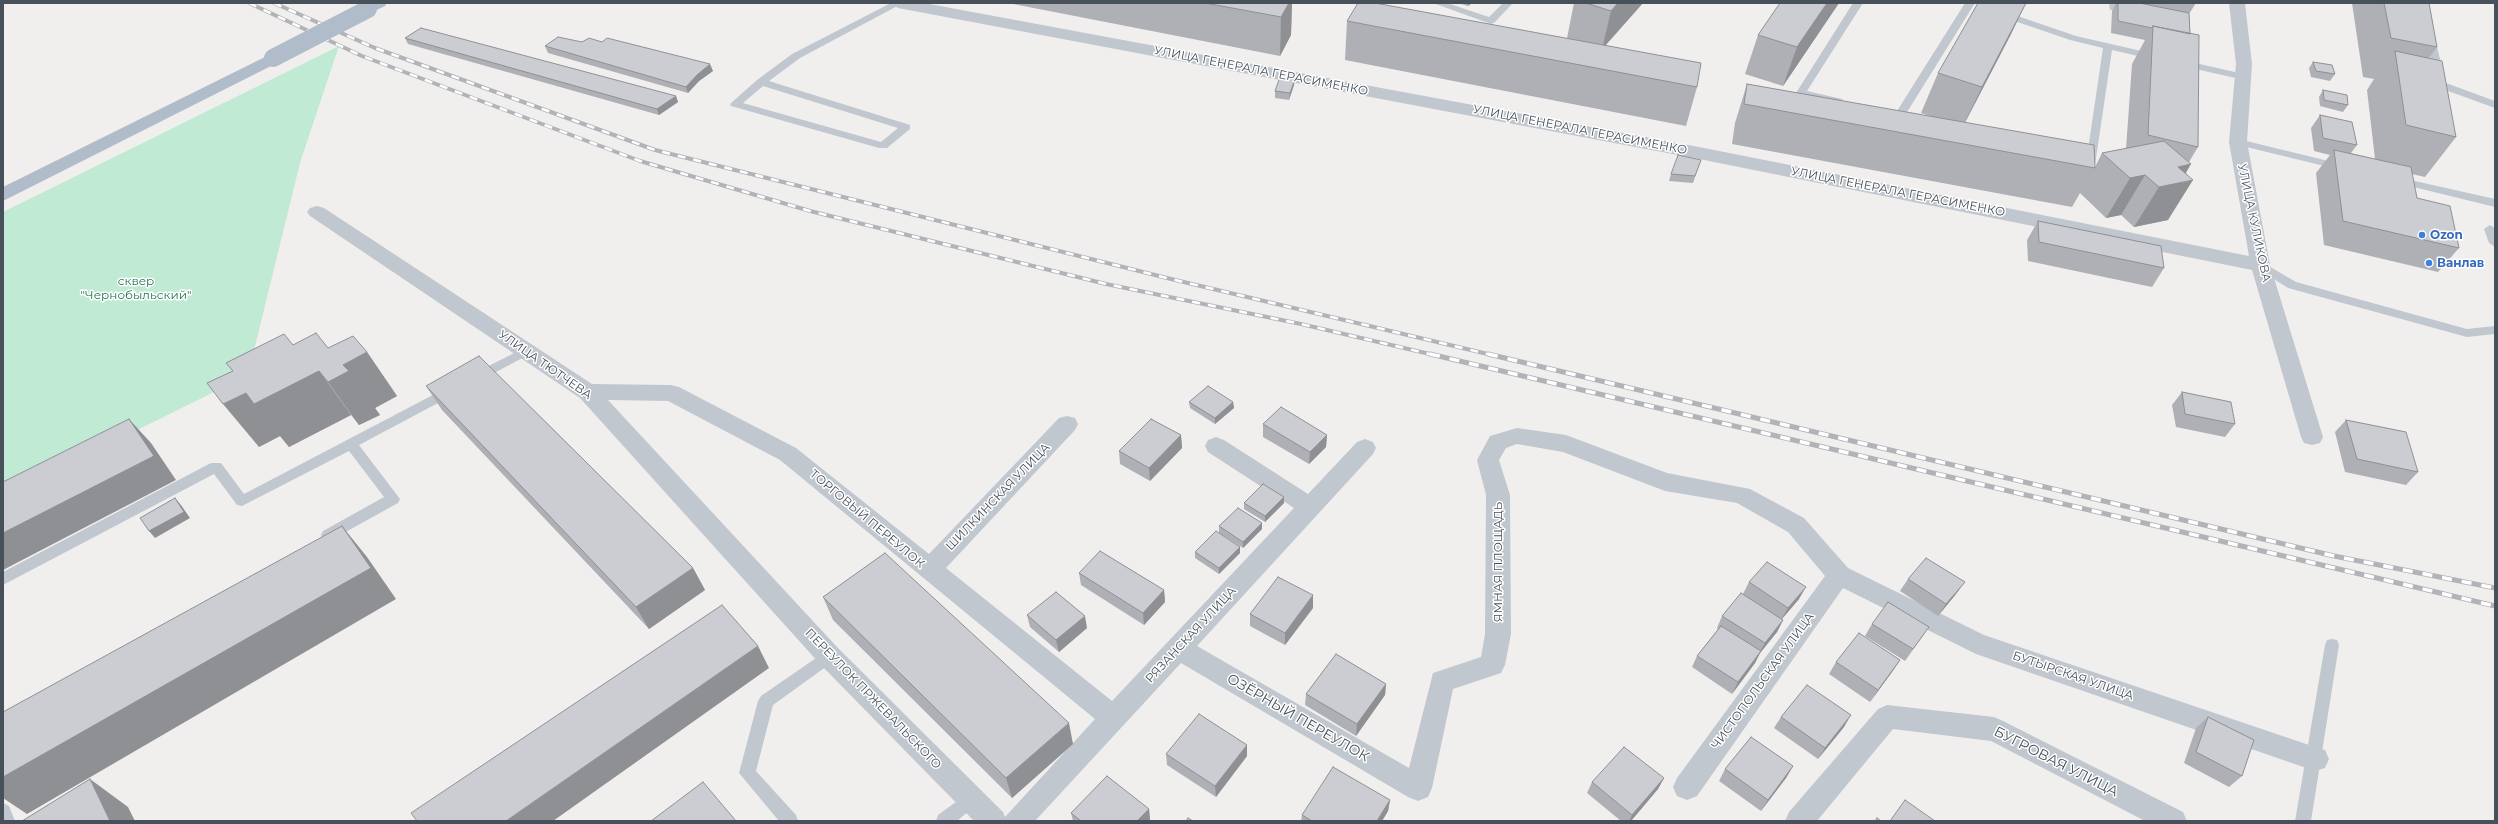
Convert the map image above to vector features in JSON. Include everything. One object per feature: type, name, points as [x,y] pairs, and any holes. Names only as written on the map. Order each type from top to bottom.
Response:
[{"type":"main road","points":[[3,195],[265,54],[350,3]]},
{"type":"main road","points":[[3,177],[265,54],[373,6]]},
{"type":"street","name":"УЛИЦА ГЕНЕРАЛА ГЕРАСИМЕНКО","points":[[898,3],[1692,151],[2260,265]]},
{"type":"street","name":"УЛИЦА КУЛИКОВА","points":[[2237,3],[2244,77],[2238,142],[2260,265],[2312,437]]},
{"type":"street","name":"УЛИЦА ТЮТЧЕВА","points":[[317,212],[588,392],[755,576]]},
{"type":"street","name":"ТОРГОВЫЙ ПЕРЕУЛОК","points":[[588,392],[671,392],[788,454],[1113,718]]},
{"type":"street","name":"ШИЛКИНСКАЯ УЛИЦА","points":[[929,570],[1067,424]]},
{"type":"street","name":"ЯМНАЯ ПЛОЩАДЬ","points":[[1418,788],[1442,681],[1492,665],[1498,634],[1498,495],[1488,460],[1498,442],[1517,436],[1566,444],[1665,482],[1742,495],[1796,525],[1839,575]]},
{"type":"street","points":[[1216,446],[1310,507]]},
{"type":"street","name":"РЯЗАНСКАЯ УЛИЦА","points":[[1017,821],[1365,448]]},
{"type":"street","name":"БУТЫРСКАЯ УЛИЦА","points":[[1839,575],[1976,643],[2315,759]]},
{"type":"street","name":"ЧИСТОПОЛЬСКАЯ УЛИЦА","points":[[1687,787],[1839,575]]},
{"type":"street","name":"ПЕРЕУЛОК ПРЖЕВАЛЬСКОГО","points":[[755,576],[829,656],[993,821]]},
{"type":"street","name":"ОЗЁРНЫЙ ПЕРЕУЛОК","points":[[1178,648],[1418,788]]},
{"type":"street","name":"БУГРОВАЯ УЛИЦА","points":[[1799,821],[1887,717],[1994,729],[2173,821]]},
{"type":"lane","points":[[761,82],[906,126],[883,146],[735,104],[761,82],[796,56],[898,3]]},
{"type":"lane","points":[[1438,3],[1491,21],[1508,3]]},
{"type":"lane","points":[[1847,103],[1801,93],[1858,3]]},
{"type":"lane","points":[[2421,3],[2441,85],[2495,105]]},
{"type":"lane","points":[[1877,110],[1900,115],[1974,4]]},
{"type":"lane","points":[[1994,10],[2073,38],[2244,77]]},
{"type":"lane","points":[[2090,168],[2108,46]]},
{"type":"lane","points":[[2238,142],[2351,169]]},
{"type":"lane","points":[[2389,178],[2495,203]]},
{"type":"lane","points":[[2490,229],[2495,243]]},
{"type":"lane","points":[[2260,265],[2292,285],[2385,312],[2467,333],[2495,330]]},
{"type":"lane","points":[[3,579],[216,467],[242,501],[526,351]]},
{"type":"lane","points":[[317,542],[393,499],[351,444]]},
{"type":"lane","points":[[2303,821],[2315,759],[2332,645]]},
{"type":"lane","points":[[790,821],[747,773],[766,701],[829,656]]},
{"type":"lane","points":[[944,821],[971,798]]},
{"type":"lane","points":[[3,811],[7,821]]},
{"type":"green space","name":"сквер \"Чернобыльский\"","points":[[339,46],[300,163],[248,375],[3,497],[3,212]]},
{"type":"building","points":[[1205,3],[1289,3],[1281,17]]},
{"type":"building","points":[[1358,3],[1375,3],[1701,63],[1697,87],[1347,21]]},
{"type":"building","points":[[1586,3],[1618,3],[1611,11]]},
{"type":"building","points":[[1780,3],[1827,3],[1797,47],[1758,35]]},
{"type":"building","points":[[1978,3],[2026,3],[1982,87],[1938,73]]},
{"type":"building","points":[[2118,3],[2139,3],[2189,13],[2190,34],[2153,26],[2152,28],[2118,21]]},
{"type":"building","points":[[2384,3],[2429,3],[2437,47],[2391,38]]},
{"type":"building","points":[[2153,26],[2199,35],[2198,147],[2148,135]]},
{"type":"building","points":[[421,28],[676,96],[657,109],[405,38]]},
{"type":"building","points":[[558,37],[582,42],[589,38],[602,42],[607,38],[710,64],[686,87],[545,46]]},
{"type":"building","points":[[2395,51],[2442,61],[2456,137],[2406,125]]},
{"type":"building","points":[[2313,62],[2332,65],[2335,74],[2316,71]]},
{"type":"building","points":[[1280,77],[1295,79],[1290,93],[1275,91]]},
{"type":"building","points":[[1747,84],[2094,145],[2095,168],[1744,104]]},
{"type":"building","points":[[2323,90],[2347,95],[2348,105],[2324,100]]},
{"type":"building","points":[[2320,115],[2352,122],[2357,145],[2323,138]]},
{"type":"building","points":[[2164,141],[2191,164],[2178,167],[2193,180],[2159,187],[2145,175],[2130,178],[2102,153]]},
{"type":"building","points":[[2334,150],[2411,167],[2417,198],[2450,206],[2459,248],[2343,221]]},
{"type":"building","points":[[1678,155],[1701,160],[1695,176],[1671,174]]},
{"type":"building","points":[[2038,221],[2161,246],[2164,268],[2039,242]]},
{"type":"building","points":[[316,333],[328,348],[353,336],[367,352],[343,365],[349,371],[328,382],[319,371],[254,404],[246,393],[223,404],[207,383],[233,371],[226,363],[284,334],[293,345]]},
{"type":"building","points":[[479,356],[693,568],[636,607],[426,386]]},
{"type":"building","points":[[1208,386],[1233,402],[1215,418],[1189,402]]},
{"type":"building","points":[[2182,392],[2231,402],[2235,424],[2185,414]]},
{"type":"building","points":[[1281,407],[1327,435],[1310,452],[1263,424]]},
{"type":"building","points":[[129,419],[154,456],[3,533],[3,482]]},
{"type":"building","points":[[1151,419],[1181,435],[1149,468],[1119,451]]},
{"type":"building","points":[[2346,420],[2406,432],[2418,472],[2357,459]]},
{"type":"building","points":[[1263,484],[1284,497],[1265,516],[1244,503]]},
{"type":"building","points":[[175,498],[184,512],[149,531],[140,518]]},
{"type":"building","points":[[1238,508],[1262,523],[1243,542],[1219,526]]},
{"type":"building","points":[[342,526],[371,568],[3,777],[3,712]]},
{"type":"building","points":[[1216,531],[1240,547],[1219,568],[1195,552]]},
{"type":"building","points":[[1100,551],[1164,590],[1143,613],[1079,573]]},
{"type":"building","points":[[885,553],[1069,723],[1006,778],[823,597]]},
{"type":"building","points":[[1926,558],[1965,582],[1946,604],[1908,579]]},
{"type":"building","points":[[1767,562],[1806,587],[1788,608],[1749,582]]},
{"type":"building","points":[[1278,577],[1313,595],[1285,633],[1250,614]]},
{"type":"building","points":[[1056,592],[1085,616],[1056,640],[1027,615]]},
{"type":"building","points":[[1741,593],[1783,620],[1765,643],[1722,616]]},
{"type":"building","points":[[1888,602],[1929,627],[1913,649],[1872,624]]},
{"type":"building","points":[[722,605],[758,646],[506,821],[417,821],[411,813]]},
{"type":"building","points":[[1721,626],[1761,651],[1738,682],[1697,656]]},
{"type":"building","points":[[1859,633],[1900,660],[1878,690],[1836,662]]},
{"type":"building","points":[[1336,654],[1386,684],[1357,724],[1306,694]]},
{"type":"building","points":[[1807,685],[1851,715],[1825,748],[1781,717]]},
{"type":"building","points":[[1199,714],[1247,745],[1215,786],[1166,754]]},
{"type":"building","points":[[2208,717],[2254,740],[2242,776],[2196,752]]},
{"type":"building","points":[[1751,737],[1793,766],[1768,800],[1725,769]]},
{"type":"building","points":[[1624,747],[1664,778],[1632,815],[1592,782]]},
{"type":"building","points":[[1333,767],[1390,800],[1377,821],[1312,821],[1302,815]]},
{"type":"building","points":[[1107,776],[1149,809],[1137,821],[1081,821],[1071,813]]},
{"type":"building","points":[[90,779],[110,821],[22,821]]},
{"type":"building","points":[[703,782],[736,821],[651,821]]},
{"type":"building","points":[[1905,800],[1935,821],[1890,821]]},
{"type":"building","points":[[1188,818],[1193,821],[1186,821]]},
{"type":"railway","points":[[249,3],[362,56],[640,161],[810,211],[1106,284],[1301,324],[1434,355]]},
{"type":"railway","points":[[274,3],[375,48],[655,150],[1171,279],[1492,355]]},
{"type":"railway","points":[[1430,354],[2495,606]]},
{"type":"railway","points":[[1488,354],[2334,556],[2495,588]]},
{"type":"place","name":"Ozon","points":[[2422,235]]},
{"type":"place","name":"Ванлав","points":[[2429,263]]}]
